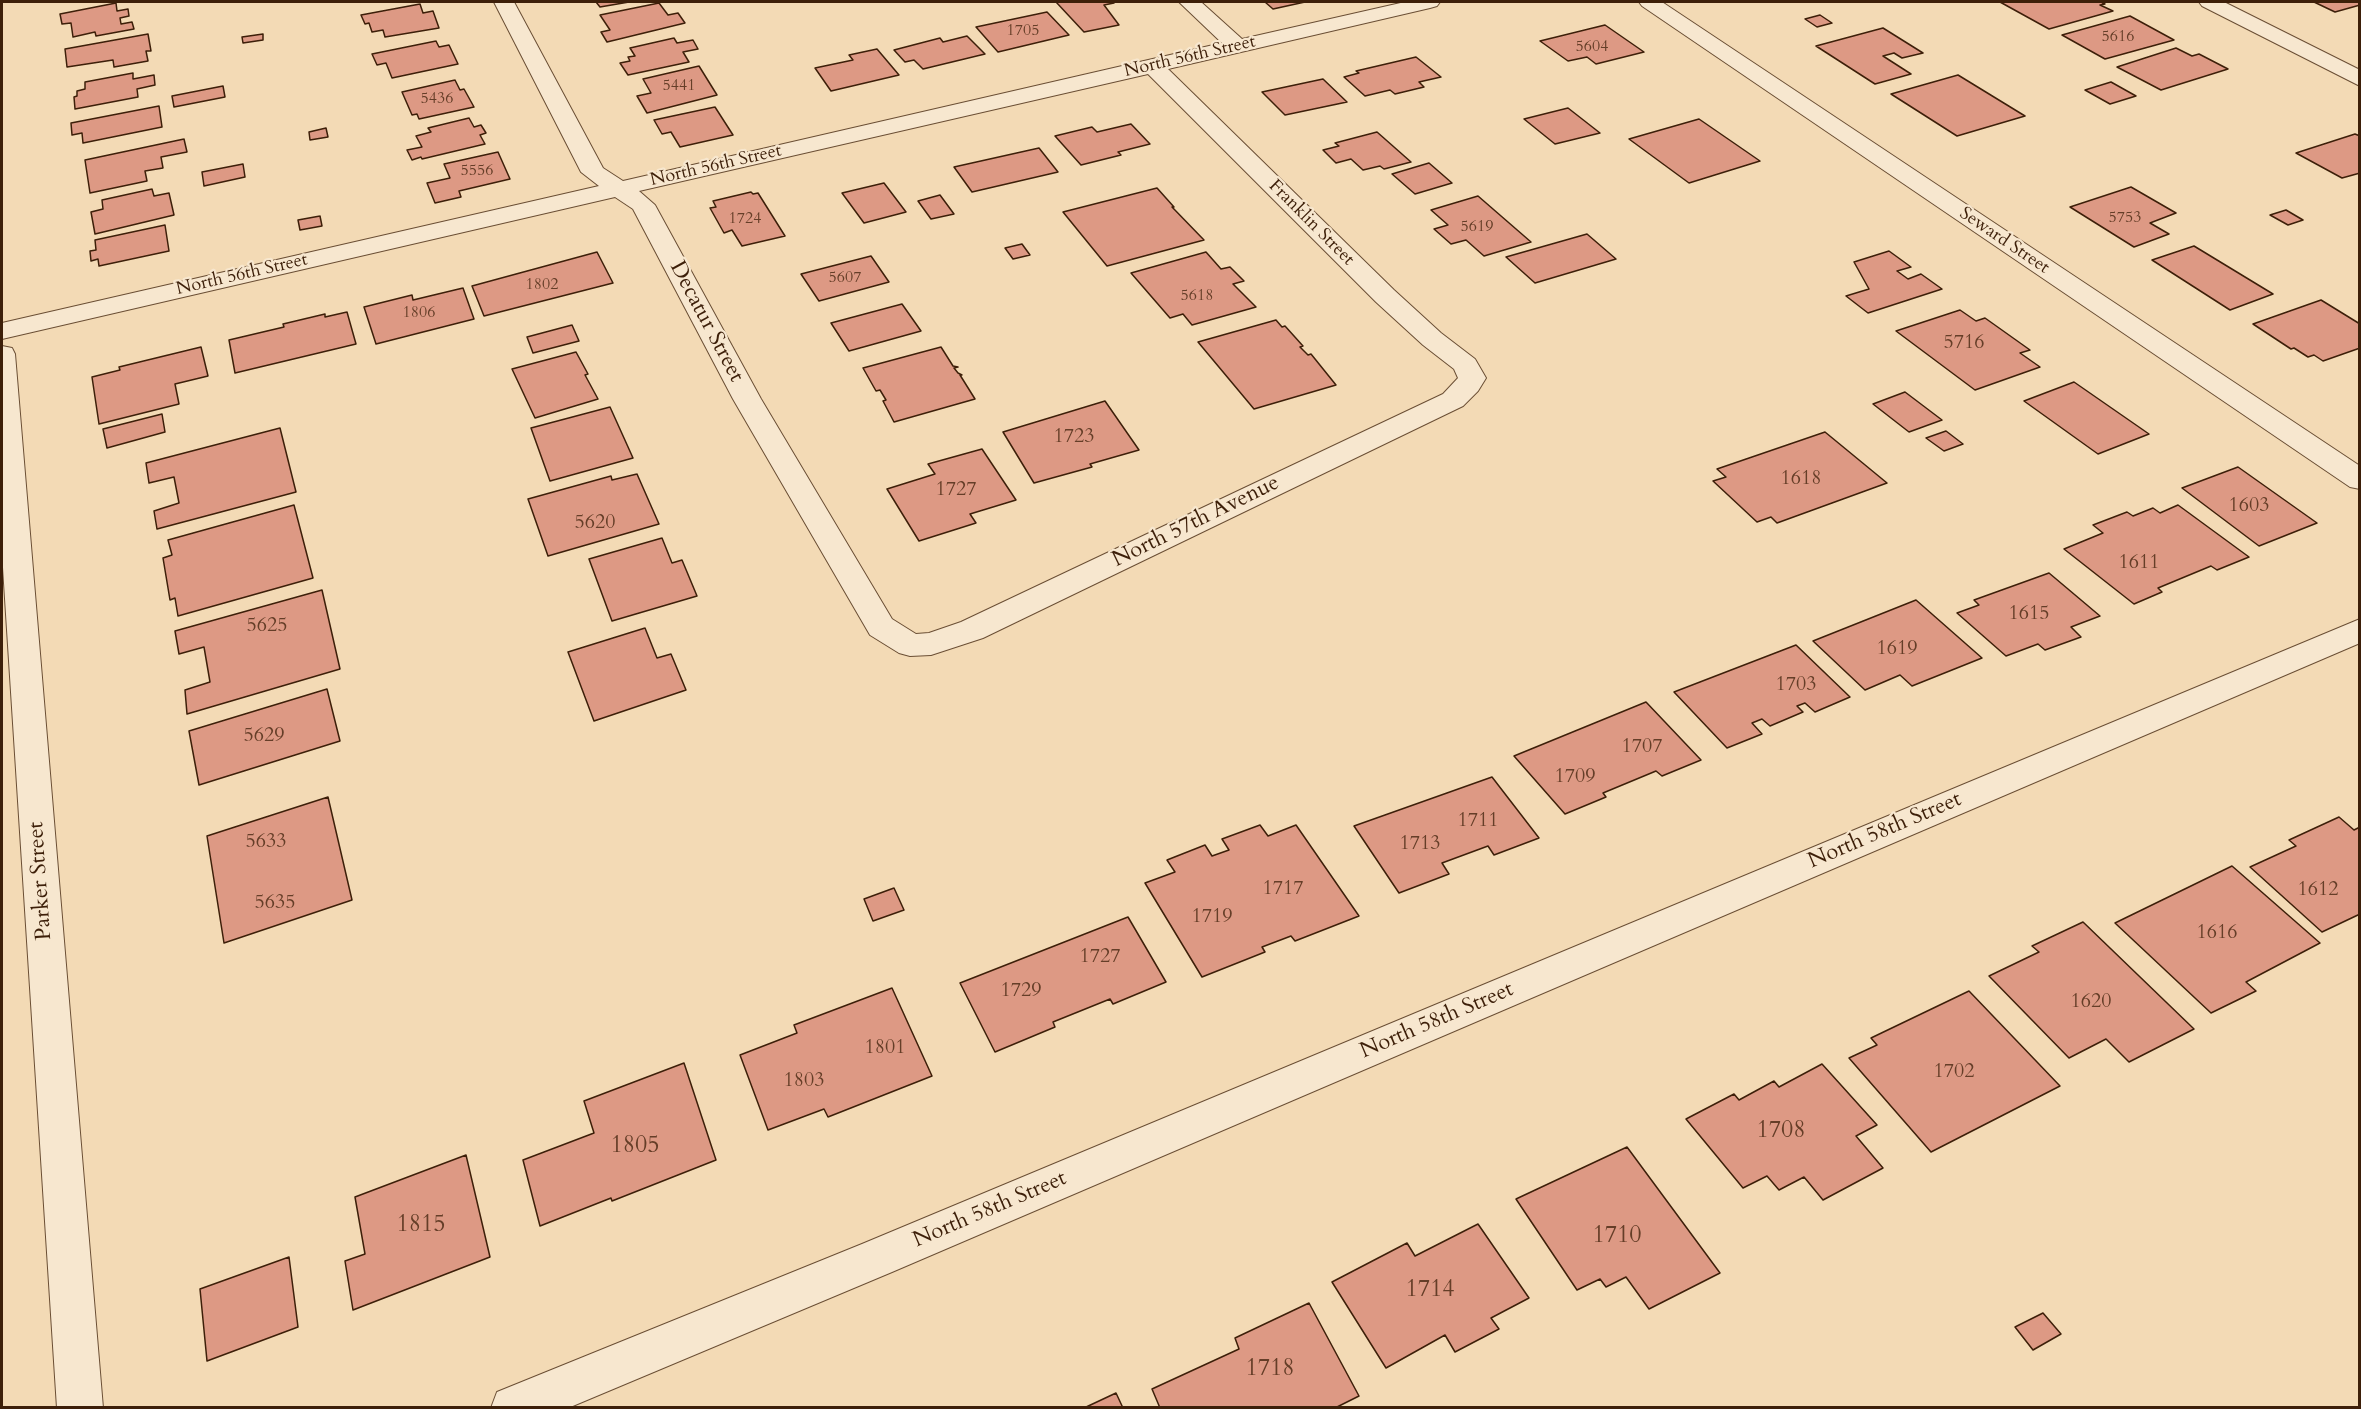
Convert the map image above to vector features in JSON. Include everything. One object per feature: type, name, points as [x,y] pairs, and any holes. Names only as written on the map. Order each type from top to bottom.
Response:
[{"type":"street","name":"Decatur Street","points":[[504,2],[593,172],[643,205],[747,399],[881,627],[910,645]]},
{"type":"street","points":[[1189,2],[1238,46]]},
{"type":"street","name":"North 56th Street","points":[[2,331],[1430,2]]},
{"type":"street","name":"Seward Street","points":[[1648,2],[2360,480]]},
{"type":"street","points":[[2209,2],[2360,79]]},
{"type":"street","name":"Franklin Street","points":[[1152,65],[1385,296],[1432,339],[1466,365],[1472,378]]},
{"type":"street","name":"Parker Street","points":[[2,354],[80,1407]]},
{"type":"street","name":"North 57th Avenue","points":[[910,645],[931,644],[972,630],[1452,400],[1472,378]]},
{"type":"street","name":"North 58th Street","points":[[513,1407],[877,1258],[2360,630]]},
{"type":"building","points":[[596,2],[629,2],[600,7]]},
{"type":"building","points":[[1056,2],[1113,2],[1104,5],[1119,25],[1084,32]]},
{"type":"building","points":[[1265,2],[1305,2],[1273,9]]},
{"type":"building","points":[[2000,2],[2101,2],[2105,4],[2100,5],[2113,11],[2049,29]]},
{"type":"building","points":[[2314,2],[2360,2],[2360,5],[2335,12]]},
{"type":"building","points":[[116,3],[117,11],[128,9],[129,16],[120,18],[121,24],[132,22],[134,29],[96,36],[95,32],[73,37],[71,23],[62,24],[60,14]]},
{"type":"building","points":[[659,3],[668,15],[678,13],[685,23],[607,42],[601,32],[610,30],[600,15]]},
{"type":"building","points":[[420,4],[423,13],[433,11],[439,28],[385,37],[383,30],[372,32],[369,23],[365,24],[361,15]]},
{"type":"building","points":[[1047,12],[1069,35],[998,52],[976,27]]},
{"type":"building","points":[[1820,15],[1832,23],[1817,27],[1805,19]]},
{"type":"building","points":[[2130,16],[2174,40],[2105,59],[2062,35]]},
{"type":"building","points":[[1605,25],[1644,52],[1596,64],[1587,57],[1568,61],[1540,41]]},
{"type":"building","points":[[1883,28],[1923,53],[1902,58],[1894,53],[1883,56],[1911,74],[1875,84],[1816,46]]},
{"type":"building","points":[[148,34],[151,51],[146,51],[148,61],[114,67],[113,60],[67,67],[65,49]]},
{"type":"building","points":[[263,34],[263,40],[243,43],[242,37]]},
{"type":"building","points":[[967,36],[985,54],[923,69],[914,60],[905,62],[894,50],[940,38],[943,42]]},
{"type":"building","points":[[674,38],[677,43],[693,40],[698,49],[683,52],[689,62],[628,75],[620,63],[630,61],[628,57],[635,56],[630,48]]},
{"type":"building","points":[[436,41],[439,47],[449,45],[458,64],[392,78],[386,63],[377,65],[372,54]]},
{"type":"building","points":[[2176,48],[2192,56],[2199,54],[2228,69],[2161,90],[2117,67]]},
{"type":"building","points":[[877,49],[899,75],[831,91],[815,68],[853,60],[849,55]]},
{"type":"building","points":[[1416,57],[1441,77],[1419,82],[1424,87],[1395,94],[1390,90],[1365,96],[1344,77],[1359,73],[1356,71]]},
{"type":"building","points":[[699,66],[717,95],[647,113],[637,96],[651,93],[643,79]]},
{"type":"building","points":[[133,73],[133,79],[154,75],[155,85],[137,89],[138,97],[75,109],[74,97],[77,96],[77,91],[85,89],[85,82]]},
{"type":"building","points":[[1958,75],[2025,116],[1957,136],[1891,94]]},
{"type":"building","points":[[1323,79],[1347,102],[1285,115],[1262,92]]},
{"type":"building","points":[[455,80],[460,90],[464,89],[474,107],[419,119],[417,114],[412,115],[402,92]]},
{"type":"building","points":[[2111,82],[2136,96],[2110,104],[2085,90]]},
{"type":"building","points":[[223,86],[225,97],[174,107],[172,96]]},
{"type":"building","points":[[159,106],[162,127],[83,143],[82,133],[72,135],[71,123]]},
{"type":"building","points":[[715,107],[733,135],[680,147],[671,132],[662,134],[654,120]]},
{"type":"building","points":[[1568,108],[1600,133],[1555,144],[1524,119]]},
{"type":"building","points":[[469,118],[474,127],[481,125],[486,133],[480,135],[485,144],[412,160],[407,150],[422,147],[416,136],[431,132],[428,128]]},
{"type":"building","points":[[1699,119],[1760,161],[1689,183],[1629,139]]},
{"type":"building","points":[[1131,124],[1150,144],[1118,152],[1121,155],[1081,165],[1055,136],[1092,127],[1097,132]]},
{"type":"building","points":[[326,128],[328,137],[310,140],[309,132]]},
{"type":"building","points":[[1377,132],[1411,162],[1384,169],[1380,166],[1363,170],[1351,159],[1336,163],[1323,150],[1339,146],[1335,143]]},
{"type":"building","points":[[2355,134],[2360,136],[2360,173],[2342,178],[2296,153]]},
{"type":"building","points":[[184,139],[187,152],[161,157],[163,168],[145,171],[147,181],[90,193],[85,160]]},
{"type":"building","points":[[1039,148],[1058,172],[972,192],[954,167]]},
{"type":"building","points":[[498,152],[510,179],[459,191],[461,197],[435,203],[427,183],[450,178],[444,164]]},
{"type":"building","points":[[1429,163],[1452,183],[1415,194],[1392,174]]},
{"type":"building","points":[[243,164],[245,177],[204,186],[202,172]]},
{"type":"building","points":[[884,183],[906,212],[864,223],[842,193]]},
{"type":"building","points":[[2131,187],[2176,213],[2150,223],[2169,234],[2134,247],[2070,207]]},
{"type":"building","points":[[1157,188],[1204,240],[1107,266],[1063,212]]},
{"type":"building","points":[[152,189],[154,196],[169,193],[174,215],[95,234],[91,212],[103,209],[102,200]]},
{"type":"building","points":[[751,192],[758,193],[785,236],[742,246],[732,230],[724,233],[710,208],[716,207],[713,201]]},
{"type":"building","points":[[940,195],[954,214],[931,219],[918,201]]},
{"type":"building","points":[[1478,196],[1531,242],[1484,256],[1466,240],[1451,244],[1434,229],[1448,225],[1431,210]]},
{"type":"building","points":[[2286,210],[2303,220],[2288,225],[2270,215]]},
{"type":"building","points":[[320,216],[322,226],[300,230],[298,220]]},
{"type":"building","points":[[165,225],[169,251],[99,266],[98,259],[91,261],[90,251],[96,250],[95,240]]},
{"type":"building","points":[[1587,234],[1616,259],[1535,283],[1506,257]]},
{"type":"building","points":[[1022,244],[1030,255],[1013,259],[1005,248]]},
{"type":"building","points":[[2194,246],[2273,294],[2230,310],[2152,260]]},
{"type":"building","points":[[1889,251],[1911,267],[1897,271],[1908,279],[1921,274],[1942,289],[1868,313],[1846,296],[1869,289],[1854,262]]},
{"type":"building","points":[[597,252],[613,283],[484,316],[472,286]]},
{"type":"building","points":[[1206,252],[1221,269],[1230,267],[1244,281],[1233,284],[1256,307],[1192,325],[1183,314],[1170,318],[1131,273]]},
{"type":"building","points":[[871,256],[889,282],[819,301],[801,274]]},
{"type":"building","points":[[463,288],[474,319],[376,344],[364,307],[412,295],[413,300]]},
{"type":"building","points":[[2321,300],[2360,324],[2360,348],[2323,361],[2314,355],[2308,357],[2294,348],[2291,349],[2253,324]]},
{"type":"building","points":[[902,304],[921,331],[849,351],[831,323]]},
{"type":"building","points":[[1960,310],[1976,321],[1985,318],[2030,350],[2020,353],[2040,367],[1975,390],[1896,331]]},
{"type":"building","points":[[347,312],[356,344],[235,373],[229,340],[284,327],[283,324],[325,314],[325,317]]},
{"type":"building","points":[[1276,320],[1282,327],[1285,326],[1308,355],[1311,354],[1336,385],[1254,409],[1198,342]]},
{"type":"building","points":[[572,325],[579,341],[533,353],[527,337]]},
{"type":"building","points":[[201,347],[208,376],[175,384],[179,404],[99,424],[92,377],[120,370],[119,367]]},
{"type":"building","points":[[941,347],[953,366],[958,367],[954,368],[962,375],[960,375],[975,399],[894,422],[883,401],[886,400],[880,390],[876,391],[863,368]]},
{"type":"building","points":[[576,352],[598,399],[535,418],[512,369]]},
{"type":"building","points":[[2074,382],[2149,434],[2098,454],[2024,401]]},
{"type":"building","points":[[1905,392],[1942,420],[1909,432],[1873,404]]},
{"type":"building","points":[[1105,401],[1139,450],[1090,464],[1092,467],[1034,483],[1003,432]]},
{"type":"building","points":[[610,407],[633,458],[550,481],[531,428]]},
{"type":"building","points":[[162,414],[165,432],[107,448],[103,429]]},
{"type":"building","points":[[280,428],[296,492],[157,529],[154,511],[179,503],[174,477],[149,483],[146,463]]},
{"type":"building","points":[[1946,431],[1963,444],[1944,451],[1926,438]]},
{"type":"building","points":[[1825,432],[1887,483],[1777,523],[1771,517],[1757,522],[1713,481],[1726,477],[1717,469]]},
{"type":"building","points":[[982,449],[1016,500],[970,514],[976,523],[919,541],[887,489],[935,474],[928,464]]},
{"type":"building","points":[[2238,467],[2317,523],[2259,546],[2182,488]]},
{"type":"building","points":[[637,474],[659,524],[548,556],[528,499],[611,476],[612,480]]},
{"type":"building","points":[[294,505],[313,578],[178,616],[175,598],[170,600],[163,558],[172,555],[168,540]]},
{"type":"building","points":[[2178,505],[2249,557],[2217,570],[2211,566],[2158,588],[2162,592],[2134,604],[2064,549],[2103,533],[2093,525],[2127,512],[2133,516],[2153,508],[2160,513]]},
{"type":"building","points":[[662,538],[672,563],[682,560],[697,596],[612,621],[589,559]]},
{"type":"building","points":[[2049,573],[2100,616],[2071,627],[2081,637],[2045,650],[2038,644],[2006,656],[1957,613],[1979,605],[1974,600]]},
{"type":"building","points":[[322,590],[340,669],[187,714],[185,690],[210,682],[204,647],[179,654],[175,631]]},
{"type":"building","points":[[1916,600],[1982,658],[1912,686],[1900,675],[1865,690],[1813,641]]},
{"type":"building","points":[[645,628],[657,658],[671,654],[686,690],[594,721],[568,652]]},
{"type":"building","points":[[1796,645],[1850,697],[1815,712],[1805,703],[1797,706],[1803,712],[1770,726],[1762,719],[1752,723],[1762,734],[1727,748],[1674,692]]},
{"type":"building","points":[[327,689],[340,741],[199,785],[189,731]]},
{"type":"building","points":[[1646,702],[1701,760],[1662,776],[1656,771],[1603,793],[1606,797],[1565,814],[1514,756]]},
{"type":"building","points":[[1492,777],[1539,838],[1494,855],[1488,846],[1442,863],[1449,874],[1399,893],[1354,826]]},
{"type":"building","points":[[328,797],[352,900],[224,943],[207,836]]},
{"type":"building","points":[[2339,817],[2354,830],[2360,827],[2360,914],[2322,932],[2250,867],[2296,846],[2289,840]]},
{"type":"building","points":[[1260,825],[1268,836],[1296,825],[1359,916],[1295,941],[1291,936],[1262,947],[1265,952],[1202,977],[1145,883],[1175,872],[1167,860],[1205,845],[1212,856],[1229,850],[1222,839]]},
{"type":"building","points":[[2232,866],[2320,943],[2246,982],[2256,991],[2211,1013],[2115,923]]},
{"type":"building","points":[[894,888],[904,910],[873,921],[864,899]]},
{"type":"building","points":[[1128,917],[1166,982],[1113,1004],[1110,999],[1053,1022],[1055,1027],[995,1052],[960,983]]},
{"type":"building","points":[[2083,922],[2194,1029],[2129,1062],[2106,1039],[2069,1058],[1989,976],[2039,952],[2032,946]]},
{"type":"building","points":[[892,988],[932,1076],[828,1117],[824,1109],[768,1130],[740,1055],[797,1033],[794,1025]]},
{"type":"building","points":[[1969,991],[2060,1086],[1931,1152],[1849,1058],[1877,1045],[1871,1038]]},
{"type":"building","points":[[684,1063],[716,1160],[612,1201],[611,1198],[540,1226],[523,1160],[594,1133],[584,1101]]},
{"type":"building","points":[[1822,1064],[1877,1125],[1856,1136],[1883,1168],[1823,1200],[1804,1177],[1779,1190],[1767,1176],[1743,1188],[1686,1119],[1734,1094],[1739,1100],[1774,1081],[1779,1087]]},
{"type":"building","points":[[1627,1147],[1720,1273],[1649,1309],[1626,1277],[1606,1287],[1600,1279],[1577,1290],[1516,1199]]},
{"type":"building","points":[[466,1155],[490,1257],[353,1310],[345,1261],[365,1254],[355,1197]]},
{"type":"building","points":[[1478,1224],[1529,1298],[1491,1318],[1499,1329],[1455,1352],[1445,1335],[1386,1368],[1332,1282],[1407,1243],[1415,1256]]},
{"type":"building","points":[[289,1257],[298,1327],[207,1361],[200,1289]]},
{"type":"building","points":[[1309,1303],[1359,1396],[1335,1408],[1160,1408],[1152,1389],[1239,1349],[1235,1338]]},
{"type":"building","points":[[2043,1313],[2061,1334],[2033,1350],[2015,1327]]},
{"type":"building","points":[[1116,1393],[1123,1408],[1084,1408]]}]
